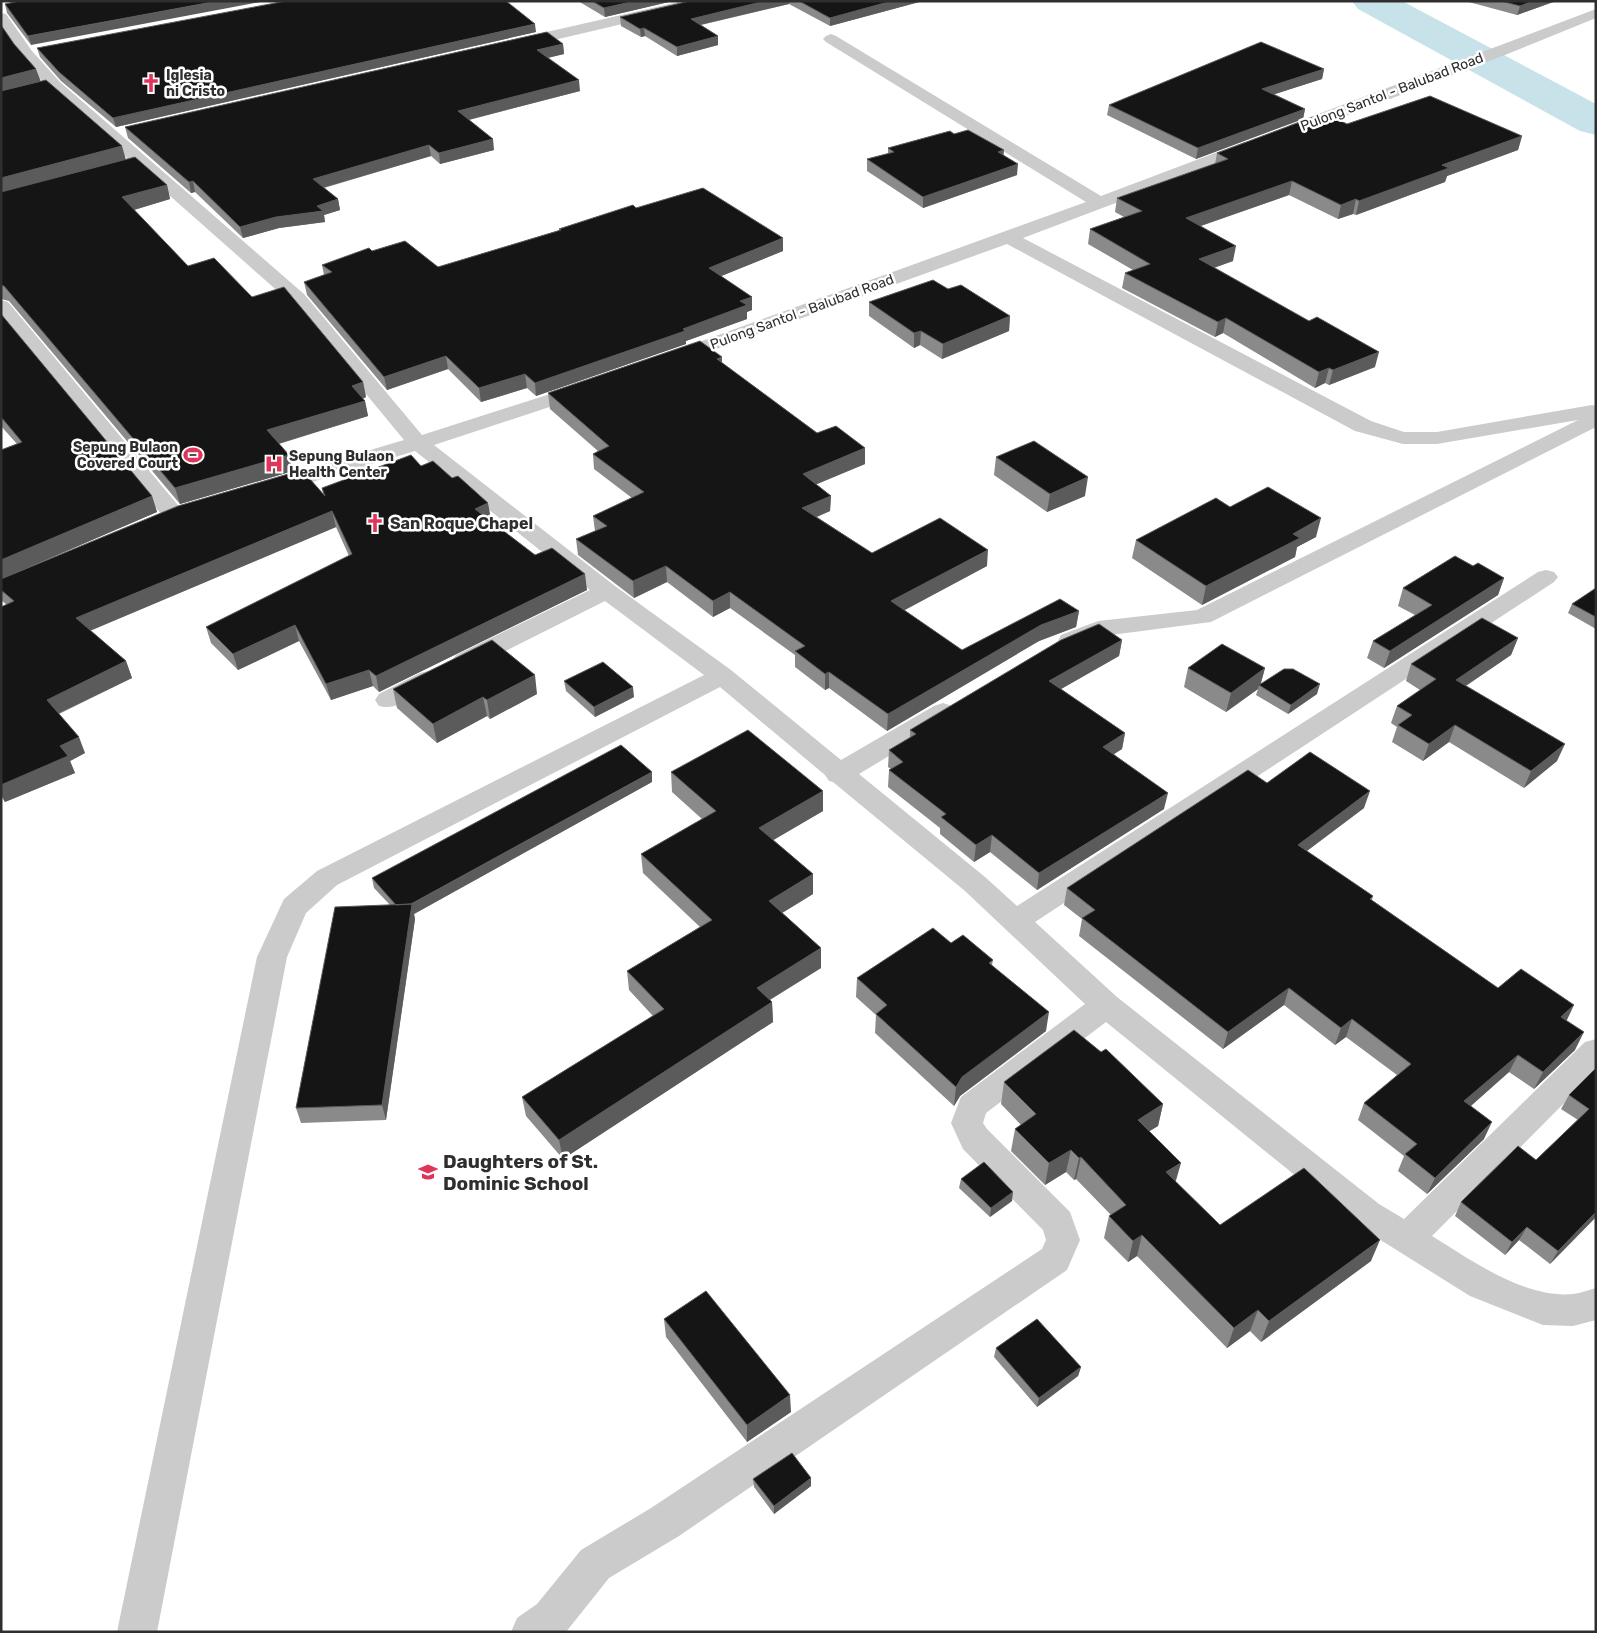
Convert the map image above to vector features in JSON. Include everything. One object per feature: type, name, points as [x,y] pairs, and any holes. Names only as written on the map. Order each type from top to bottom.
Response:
[{"type":"street","points":[[500,47],[703,1]]},
{"type":"street","name":"Pulong Santol - Balubad Road","points":[[652,365],[1008,238],[1464,64],[1500,52],[1596,13]]},
{"type":"street","points":[[1,17],[21,44],[34,52],[45,88],[122,133],[135,164],[297,298],[418,443],[607,591],[722,676],[838,774],[975,884],[1106,1005],[1366,1214],[1482,1285],[1543,1309],[1573,1310],[1596,1304]]},
{"type":"street","points":[[831,39],[1100,203]]},
{"type":"street","points":[[1008,238],[1362,426],[1395,436],[1403,438],[1437,438],[1596,411]]},
{"type":"street","points":[[1,306],[174,516]]},
{"type":"street","points":[[249,493],[418,443],[606,381]]},
{"type":"street","points":[[1049,649],[1098,629],[1202,617],[1596,419]]},
{"type":"street","points":[[1014,922],[1546,577]]},
{"type":"street","points":[[388,700],[607,591]]},
{"type":"street","points":[[137,1632],[272,957],[294,907],[327,878],[722,676]]},
{"type":"street","points":[[838,774],[965,699]]},
{"type":"street","points":[[531,1632],[551,1618],[595,1564],[665,1522],[1055,1259],[1063,1240],[1058,1222],[975,1139],[967,1122],[972,1106],[1106,1005]]},
{"type":"street","points":[[1407,1238],[1596,1051]]},
{"type":"building","points":[[20,1],[218,1],[28,36],[5,4]]},
{"type":"building","points":[[286,1],[506,1],[535,24],[113,118],[59,72],[37,48]]},
{"type":"building","points":[[592,1],[635,1],[604,8]]},
{"type":"building","points":[[690,1],[765,1],[691,19],[718,36],[677,47],[620,17]]},
{"type":"building","points":[[799,1],[892,1],[830,18]]},
{"type":"building","points":[[1501,1],[1533,1],[1520,6]]},
{"type":"building","points":[[1,25],[14,44],[36,69],[1,78]]},
{"type":"building","points":[[547,32],[563,44],[537,50],[579,80],[458,111],[493,139],[439,153],[429,145],[313,179],[338,199],[317,206],[323,211],[276,217],[240,227],[193,181],[189,182],[125,127]]},
{"type":"building","points":[[1261,42],[1324,69],[1262,89],[1305,109],[1198,148],[1109,105]]},
{"type":"building","points":[[46,80],[122,146],[1,178],[1,91]]},
{"type":"building","points":[[1430,96],[1522,136],[1442,165],[1449,168],[1359,201],[1356,199],[1341,205],[1292,181],[1186,218],[1236,246],[1199,259],[1309,321],[1317,317],[1379,352],[1333,370],[1329,368],[1319,372],[1226,318],[1218,322],[1125,273],[1150,264],[1090,229],[1142,211],[1117,198],[1228,159],[1217,153],[1324,113],[1347,124]]},
{"type":"building","points":[[968,130],[1004,150],[998,152],[1018,164],[923,197],[867,159],[894,152],[888,148],[950,131],[954,134]]},
{"type":"building","points":[[135,157],[167,185],[122,197],[188,266],[214,258],[252,297],[284,287],[363,382],[352,386],[365,401],[267,430],[289,455],[175,488],[4,286],[1,285],[1,192]]},
{"type":"building","points":[[703,188],[783,238],[709,268],[752,297],[740,301],[747,305],[683,329],[685,331],[535,383],[525,374],[479,388],[446,356],[384,377],[304,282],[332,272],[322,265],[369,248],[372,251],[405,241],[438,267],[561,230],[559,229],[633,205],[636,208]]},
{"type":"building","points":[[933,280],[948,289],[961,285],[1010,316],[943,344],[921,331],[914,333],[869,302]]},
{"type":"building","points":[[1,314],[152,496],[1,560],[1,450],[22,442],[1,417]]},
{"type":"building","points":[[700,341],[722,357],[717,359],[817,433],[836,426],[865,448],[803,474],[831,496],[802,508],[872,553],[940,518],[988,550],[891,601],[962,650],[1060,599],[1079,611],[1041,625],[888,714],[829,672],[825,674],[795,651],[805,646],[730,592],[713,601],[666,566],[633,581],[576,539],[607,526],[593,516],[644,492],[593,454],[609,446],[548,393]]},
{"type":"building","points":[[1034,441],[1088,477],[1050,494],[996,457]]},
{"type":"building","points":[[411,455],[421,466],[433,461],[452,478],[458,476],[488,503],[475,509],[535,555],[552,548],[585,574],[376,676],[369,670],[326,684],[295,625],[233,654],[206,627],[352,554],[332,511],[76,618],[126,661],[47,700],[79,737],[60,746],[68,756],[1,785],[1,607],[14,601],[1,590],[1,579],[178,506],[302,470],[325,496],[322,488]]},
{"type":"building","points":[[1268,487],[1321,518],[1293,534],[1300,538],[1206,586],[1136,540],[1216,498],[1230,507]]},
{"type":"building","points":[[1455,556],[1473,566],[1478,563],[1504,578],[1390,651],[1373,641],[1432,605],[1403,588]]},
{"type":"building","points":[[1596,588],[1596,617],[1572,604]]},
{"type":"building","points":[[1482,618],[1518,638],[1456,680],[1565,744],[1531,771],[1455,725],[1429,744],[1398,725],[1412,715],[1397,706],[1436,679],[1411,664]]},
{"type":"building","points":[[1099,624],[1122,640],[1049,681],[1125,733],[1103,747],[1168,793],[1039,873],[992,835],[976,845],[941,817],[946,814],[889,770],[903,762],[889,750],[916,734],[910,730],[1061,640]]},
{"type":"building","points":[[492,640],[535,675],[487,700],[483,697],[433,724],[393,689]]},
{"type":"building","points":[[1222,644],[1265,668],[1231,693],[1188,668]]},
{"type":"building","points":[[603,662],[633,687],[594,707],[564,681]]},
{"type":"building","points":[[1284,669],[1293,669],[1320,684],[1291,705],[1259,685]]},
{"type":"building","points":[[748,730],[823,791],[759,828],[813,874],[769,901],[821,948],[757,988],[772,1002],[559,1140],[522,1097],[664,1009],[627,971],[712,920],[641,854],[716,811],[671,772]]},
{"type":"building","points":[[621,745],[652,772],[411,904],[396,905],[372,878]]},
{"type":"building","points":[[1310,752],[1370,791],[1298,845],[1373,896],[1370,899],[1498,988],[1521,969],[1574,1005],[1561,1017],[1584,1032],[1543,1072],[1518,1055],[1464,1101],[1492,1122],[1435,1178],[1405,1154],[1417,1144],[1364,1103],[1411,1064],[1352,1019],[1341,1028],[1289,988],[1228,1032],[1082,918],[1095,910],[1067,888],[1248,770],[1267,783]]},
{"type":"building","points":[[412,904],[382,1105],[296,1108],[335,907]]},
{"type":"building","points":[[933,928],[951,943],[963,935],[993,960],[989,963],[1049,1012],[962,1077],[956,1087],[876,1014],[887,1005],[857,978]]},
{"type":"building","points":[[1074,1030],[1101,1052],[1106,1049],[1163,1104],[1138,1120],[1181,1163],[1166,1172],[1220,1225],[1304,1168],[1380,1240],[1269,1321],[1258,1310],[1234,1328],[1142,1235],[1133,1241],[1109,1216],[1126,1205],[1081,1157],[1079,1158],[1071,1150],[1049,1163],[1015,1129],[1036,1114],[1004,1082]]},
{"type":"building","points":[[1596,1068],[1596,1212],[1558,1251],[1527,1227],[1512,1242],[1461,1202],[1518,1146],[1536,1160],[1589,1109],[1569,1095]]},
{"type":"building","points":[[984,1162],[1013,1192],[991,1208],[961,1179]]},
{"type":"building","points":[[706,1291],[790,1395],[747,1425],[664,1319]]},
{"type":"building","points":[[1037,1319],[1081,1367],[1039,1398],[996,1348]]},
{"type":"building","points":[[792,1453],[811,1478],[774,1506],[753,1479]]},
{"type":"waterway","points":[[1372,1],[1596,122]]},
{"type":"place","name":"Iglesia ni Cristo","points":[[151,83]]},
{"type":"place","name":"Sepung Bulaon Covered Court","points":[[193,455]]},
{"type":"place","name":"Sepung Bulaon Health Center","points":[[274,464]]},
{"type":"place","name":"San Roque Chapel","points":[[375,523]]},
{"type":"place","name":"Daughters of St. Dominic School","points":[[428,1172]]}]
